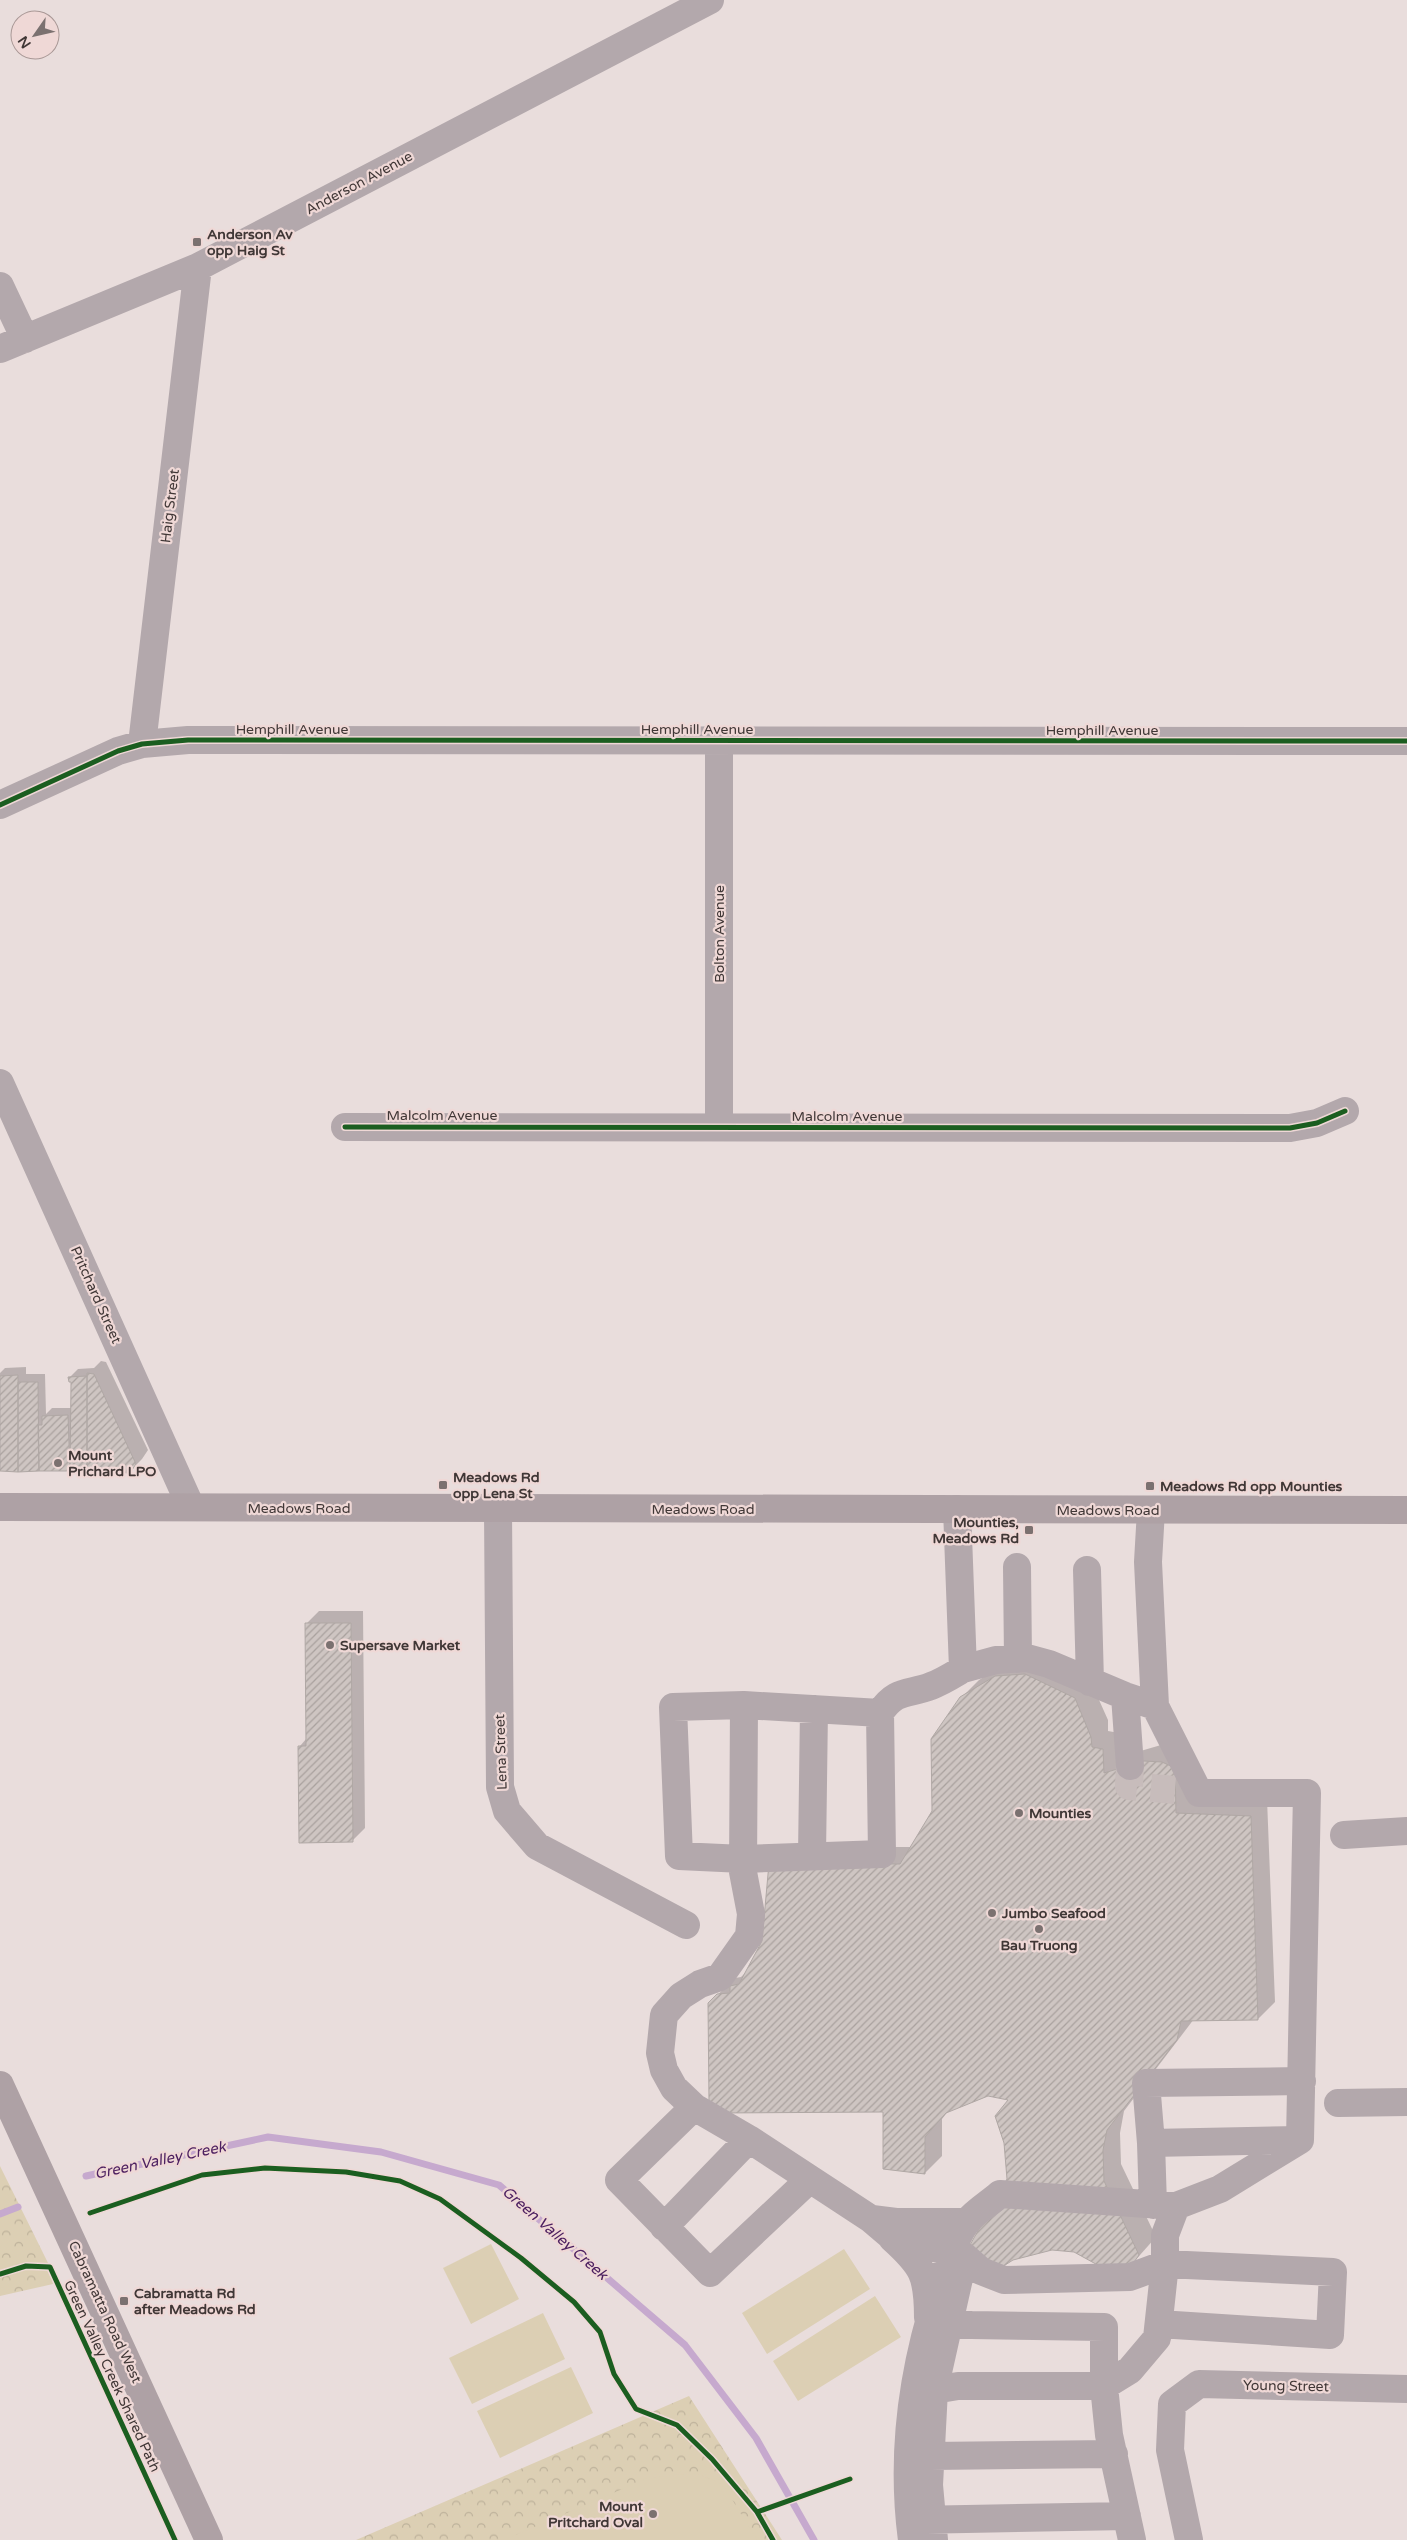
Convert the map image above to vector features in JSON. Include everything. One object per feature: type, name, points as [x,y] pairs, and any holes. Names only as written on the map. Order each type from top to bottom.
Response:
[{"type":"main road","name":"Meadows Road","points":[[0,1507],[1407,1510]]},
{"type":"main road","name":"Cabramatta Road West","points":[[0,2085],[6,2115],[209,2540]]},
{"type":"street","name":"Anderson Avenue","points":[[0,349],[198,268],[710,0]]},
{"type":"street","name":"Haig Street","points":[[142,744],[198,268]]},
{"type":"street","points":[[0,286],[25,339]]},
{"type":"street","name":"Hemphill Avenue","points":[[0,805],[118,751],[142,744],[188,740],[1407,741]]},
{"type":"street","name":"Bolton Avenue","points":[[719,741],[719,1126]]},
{"type":"street","name":"Pritchard Street","points":[[0,1083],[191,1507]]},
{"type":"street","name":"Malcolm Avenue","points":[[345,1127],[1290,1128],[1317,1123],[1345,1111]]},
{"type":"street","name":"Lena Street","points":[[498,1509],[500,1787],[508,1810],[537,1846],[686,1925]]},
{"type":"street","points":[[958,1509],[963,1669]]},
{"type":"street","points":[[1151,1510],[1148,1562],[1155,1706],[1187,1791],[1307,1793],[1300,2140]]},
{"type":"street","points":[[1017,1567],[1018,1659]]},
{"type":"street","points":[[1087,1570],[1090,1682]]},
{"type":"street","points":[[880,1713],[744,1705],[673,1707],[679,1856],[743,1859],[882,1854],[880,1713],[887,1702],[894,1698],[908,1691],[930,1687],[963,1669],[996,1660],[1018,1659],[1050,1664],[1125,1696],[1155,1706]]},
{"type":"street","points":[[1125,1696],[1130,1766]]},
{"type":"street","points":[[744,1705],[743,1859],[744,1887],[751,1914],[749,1936],[720,1977],[700,1984],[681,1996],[664,2015],[660,2053],[664,2070],[674,2088],[694,2107],[749,2139],[810,2179],[881,2228],[916,2260],[939,2320],[929,2485],[922,2530]]},
{"type":"street","points":[[812,1856],[814,1709]]},
{"type":"street","points":[[1344,1835],[1407,1831]]},
{"type":"street","points":[[934,2390],[958,2386],[1104,2386],[1130,2370],[1157,2338],[1165,2264],[1164,2206],[1151,2143],[1146,2083],[1302,2081]]},
{"type":"street","points":[[1338,2103],[1407,2102]]},
{"type":"street","points":[[694,2107],[618,2180],[710,2273],[810,2179]]},
{"type":"street","points":[[664,2226],[749,2139]]},
{"type":"street","points":[[1151,2143],[1300,2140]]},
{"type":"street","points":[[922,2530],[910,2416],[918,2360],[939,2320],[967,2222],[1000,2194],[1164,2206],[1220,2189],[1300,2140]]},
{"type":"street","points":[[881,2228],[896,2222],[967,2222]]},
{"type":"street","points":[[881,2228],[958,2254],[981,2271],[1004,2280],[1130,2278],[1165,2264],[1333,2272],[1330,2335],[1159,2324]]},
{"type":"street","points":[[922,2530],[1130,2528],[1114,2454],[1104,2386],[1104,2326],[939,2320]]},
{"type":"street","name":"Young Street","points":[[1189,2540],[1170,2450],[1172,2404],[1199,2384],[1407,2389]]},
{"type":"street","points":[[930,2456],[1114,2454]]},
{"type":"green space","points":[[0,2166],[50,2267],[53,2284],[0,2296]]},
{"type":"green space","points":[[491,2244],[519,2299],[471,2324],[443,2268]]},
{"type":"green space","points":[[844,2249],[870,2289],[767,2354],[742,2313]]},
{"type":"green space","points":[[875,2296],[901,2337],[798,2401],[773,2361]]},
{"type":"green space","points":[[543,2313],[565,2359],[472,2404],[449,2358]]},
{"type":"green space","points":[[571,2367],[593,2413],[500,2458],[477,2411]]},
{"type":"green space","name":"Mount Pritchard Oval","points":[[689,2396],[782,2540],[356,2540]]},
{"type":"green space","name":"Mount Pritchard Oval","points":[[695,2473],[718,2482],[725,2488],[757,2540],[504,2540],[648,2478]]},
{"type":"building","points":[[87,1373],[94,1374],[136,1464],[130,1473],[87,1471]]},
{"type":"building","points":[[18,1375],[18,1472],[0,1471],[0,1376]]},
{"type":"building","points":[[87,1376],[87,1471],[70,1471],[71,1382],[69,1382],[68,1377]]},
{"type":"building","points":[[18,1382],[38,1382],[39,1471],[18,1472]]},
{"type":"building","points":[[68,1415],[70,1471],[39,1471],[38,1425],[42,1425],[42,1416]]},
{"type":"building","points":[[305,1623],[351,1623],[353,1842],[299,1843],[298,1746],[306,1746]]},
{"type":"building","points":[[1025,1674],[1075,1698],[1091,1737],[1092,1747],[1103,1749],[1104,1773],[1144,1761],[1162,1762],[1175,1768],[1176,1813],[1251,1816],[1258,2020],[1181,2021],[1177,2040],[1107,2130],[1103,2150],[1104,2181],[1139,2255],[1132,2265],[1114,2274],[1074,2252],[1052,2250],[1013,2260],[991,2274],[970,2245],[1007,2179],[1004,2143],[995,2116],[1008,2100],[988,2096],[946,2113],[925,2137],[925,2174],[883,2169],[883,2112],[719,2113],[709,2102],[708,2003],[717,1994],[730,1993],[730,1986],[739,1984],[762,1941],[769,1863],[900,1864],[932,1811],[931,1739],[960,1697],[995,1676]]},
{"type":"waterway","name":"Green Valley Creek","points":[[86,2176],[268,2137],[381,2152],[499,2185],[685,2345],[756,2438],[814,2540]]},
{"type":"waterway","name":"Green Valley Creek","points":[[0,2214],[18,2207]]},
{"type":"tunnel","points":[[1130,1766],[1129,1786],[1175,1790]]},
{"type":"cycle path","points":[[0,805],[118,751],[142,744],[188,740],[1407,741]]},
{"type":"cycle path","points":[[345,1127],[1290,1128],[1317,1123],[1345,1111]]},
{"type":"cycle path","points":[[90,2213],[202,2175],[265,2168],[346,2172],[400,2181],[440,2199],[521,2258],[574,2302],[600,2332],[614,2374],[636,2409],[677,2425],[712,2459],[757,2512],[773,2540]]},
{"type":"cycle path","name":"Green Valley Creek Shared Path","points":[[0,2274],[26,2266],[50,2267],[175,2540]]},
{"type":"cycle path","points":[[757,2512],[850,2479]]},
{"type":"place","name":"Anderson Av opp Haig St","points":[[197,242]]},
{"type":"place","name":"Mount Prichard LPO","points":[[58,1463]]},
{"type":"place","name":"Meadows Rd opp Lena St","points":[[443,1485]]},
{"type":"place","name":"Meadows Rd opp Mounties","points":[[1150,1486]]},
{"type":"place","name":"Mounties, Meadows Rd","points":[[1029,1530]]},
{"type":"place","name":"Supersave Market","points":[[330,1645]]},
{"type":"place","name":"Mounties","points":[[1019,1813]]},
{"type":"place","name":"Jumbo Seafood","points":[[992,1913]]},
{"type":"place","name":"Bau Truong","points":[[1039,1929]]},
{"type":"place","name":"Cabramatta Rd after Meadows Rd","points":[[124,2301]]},
{"type":"place","name":"Mount Pritchard Oval","points":[[653,2514]]}]
